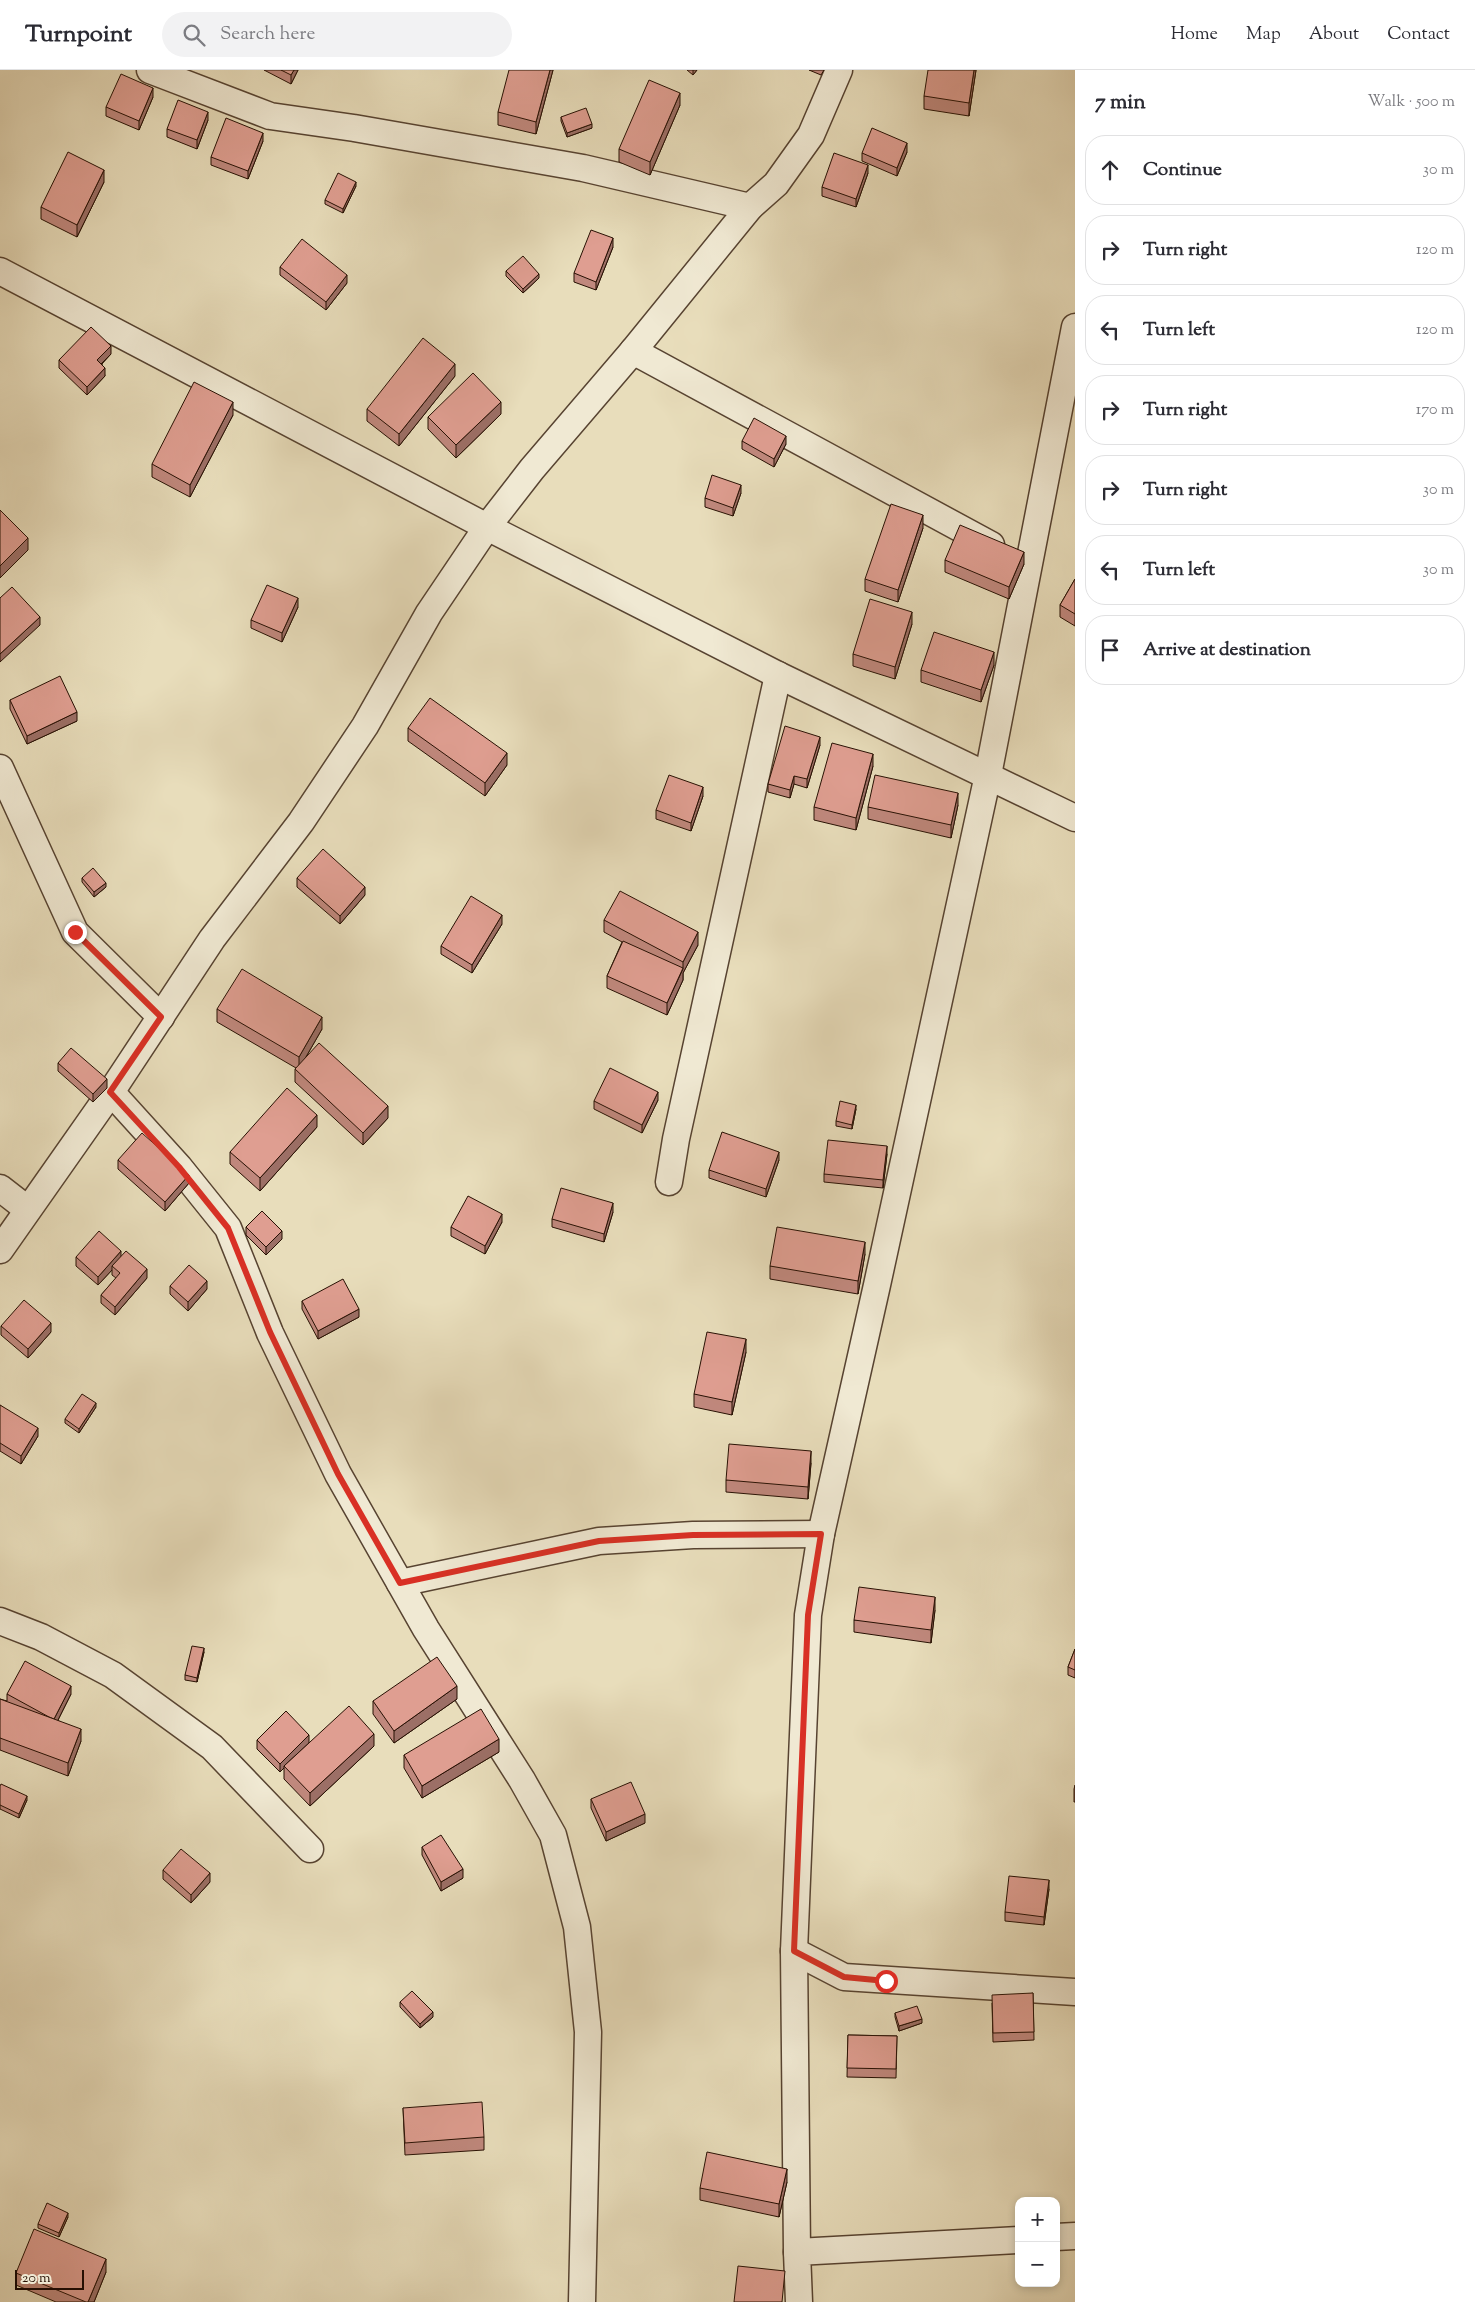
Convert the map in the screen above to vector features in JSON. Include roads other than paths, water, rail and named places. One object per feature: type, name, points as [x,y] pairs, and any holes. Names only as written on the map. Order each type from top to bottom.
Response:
[{"type":"street","points":[[150,70],[270,116],[354,128],[583,168],[750,207]]},
{"type":"street","points":[[0,1250],[110,1092],[212,939],[301,822],[365,726],[429,613],[487,527],[532,468],[633,351],[750,207],[776,184],[812,136],[839,70]]},
{"type":"street","points":[[0,271],[487,527],[778,675],[1075,818]]},
{"type":"street","points":[[799,2302],[794,1951],[808,1615],[821,1534],[880,1275],[988,775],[1075,327]]},
{"type":"street","points":[[633,351],[1029,565]]},
{"type":"street","points":[[669,1182],[676,1139],[778,675]]},
{"type":"street","points":[[0,768],[75,932],[161,1017]]},
{"type":"street","points":[[110,1092],[179,1167],[228,1228],[270,1332],[325,1447],[426,1628],[522,1780],[553,1835],[577,1927],[588,2032],[582,2302]]},
{"type":"street","points":[[0,1188],[27,1209]]},
{"type":"street","points":[[400,1583],[599,1541],[693,1535],[821,1534]]},
{"type":"street","points":[[0,1621],[41,1638],[113,1675],[212,1747],[310,1849]]},
{"type":"street","points":[[794,1951],[844,1977],[1075,1992]]},
{"type":"street","points":[[1060,2237],[1075,2236]]},
{"type":"street","points":[[797,2252],[1015,2240]]}]
